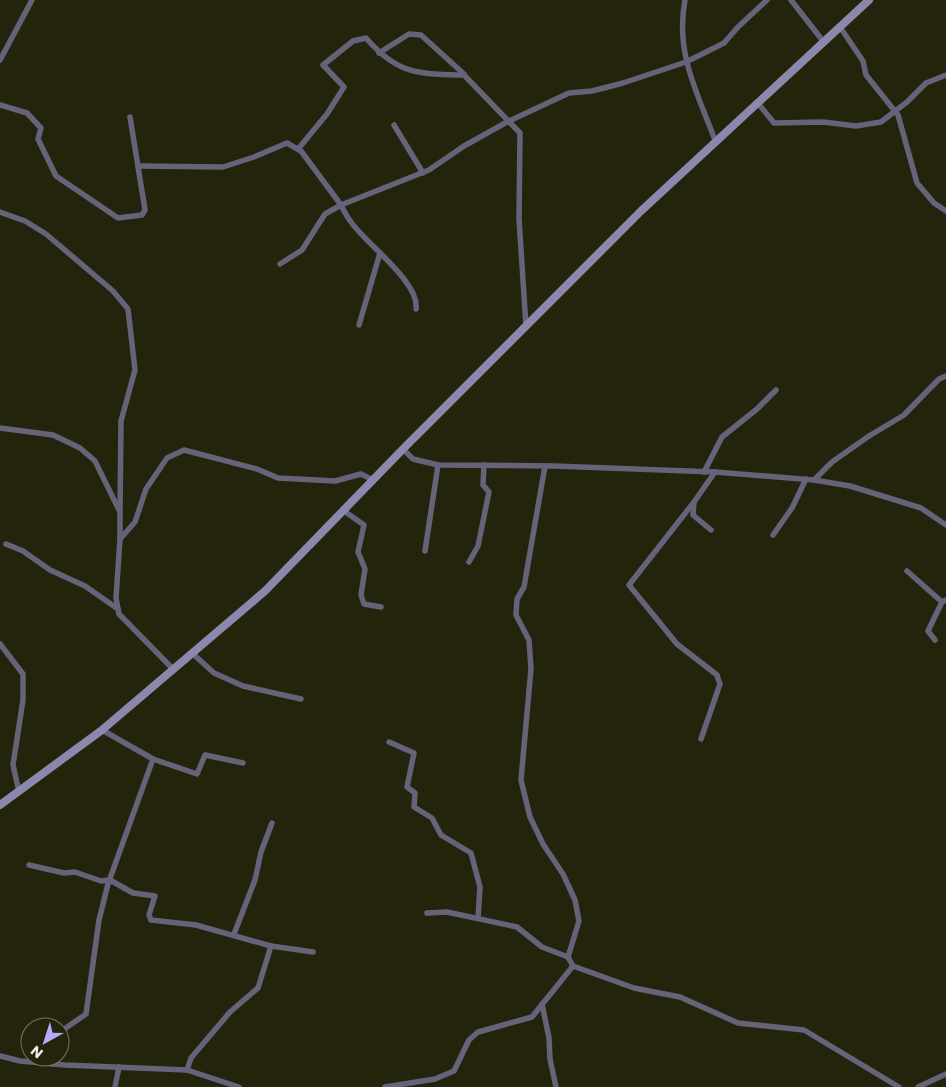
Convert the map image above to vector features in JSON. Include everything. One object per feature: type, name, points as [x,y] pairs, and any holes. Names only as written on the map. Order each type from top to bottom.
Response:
[{"type":"main road","points":[[0,805],[102,730],[265,591],[403,449],[715,140],[869,0]]},
{"type":"street","points":[[0,60],[32,0]]},
{"type":"street","points":[[685,0],[681,38],[686,62],[715,140]]},
{"type":"street","points":[[280,264],[302,250],[325,214],[341,205],[423,173],[507,122],[569,93],[592,91],[623,83],[686,62],[724,43],[767,0]]},
{"type":"street","points":[[792,0],[824,42]]},
{"type":"street","points":[[840,27],[863,61],[866,75],[896,111],[917,183],[934,203],[946,211]]},
{"type":"street","points":[[379,53],[409,34],[421,35],[464,75],[507,122],[520,133],[519,219],[526,326]]},
{"type":"street","points":[[298,149],[327,114],[344,87],[323,65],[353,41],[366,38],[379,53],[395,64],[418,74],[464,75]]},
{"type":"street","points":[[757,102],[774,123],[823,122],[856,126],[881,122],[896,111],[926,83],[946,75]]},
{"type":"street","points":[[0,105],[28,113],[41,128],[38,139],[56,176],[118,218],[142,215],[145,210],[130,117]]},
{"type":"street","points":[[394,125],[423,173]]},
{"type":"street","points":[[139,166],[223,167],[254,158],[287,143],[298,149],[310,162],[351,222],[413,293],[417,303],[416,309]]},
{"type":"street","points":[[0,212],[25,221],[46,234],[113,291],[128,309],[135,370],[121,421],[120,539],[116,598],[119,614],[146,644],[174,669]]},
{"type":"street","points":[[359,325],[380,253]]},
{"type":"street","points":[[814,480],[832,462],[869,436],[904,415],[939,379],[946,376]]},
{"type":"street","points":[[704,472],[722,437],[776,390]]},
{"type":"street","points":[[0,428],[53,435],[80,448],[96,461],[120,512]]},
{"type":"street","points":[[403,449],[414,459],[438,464],[715,472],[814,480],[850,486],[921,508],[946,525]]},
{"type":"street","points":[[120,539],[135,522],[146,489],[167,458],[184,450],[257,469],[278,478],[335,481],[361,474],[373,480]]},
{"type":"street","points":[[426,551],[438,464]]},
{"type":"street","points":[[469,562],[478,546],[489,492],[484,485],[484,465]]},
{"type":"street","points":[[545,466],[524,587],[517,599],[516,615],[529,640],[531,669],[524,725],[521,780],[530,818],[543,844],[564,874],[575,900],[579,921],[568,957]]},
{"type":"street","points":[[701,738],[720,684],[717,675],[677,644],[629,585],[715,472]]},
{"type":"street","points":[[773,535],[792,508],[806,479]]},
{"type":"street","points":[[694,502],[693,515],[711,530]]},
{"type":"street","points":[[344,511],[364,525],[358,552],[365,569],[361,595],[364,604],[381,607]]},
{"type":"street","points":[[6,544],[23,551],[50,570],[85,586],[118,609]]},
{"type":"street","points":[[907,571],[944,601],[928,631],[935,640]]},
{"type":"street","points":[[0,644],[23,674],[23,700],[13,765],[19,792]]},
{"type":"street","points":[[192,653],[214,673],[243,686],[301,699]]},
{"type":"street","points":[[102,730],[153,759],[197,774],[205,755],[243,762]]},
{"type":"street","points":[[389,742],[414,753],[406,787],[415,793],[414,807],[432,818],[441,836],[471,853],[480,887],[478,918]]},
{"type":"street","points":[[70,1025],[86,1014],[99,920],[110,880],[153,759]]},
{"type":"street","points":[[234,934],[255,880],[272,823]]},
{"type":"street","points":[[29,865],[64,873],[75,872],[101,881],[110,880],[133,893],[155,896],[149,915],[151,920],[196,925],[234,934],[271,946],[313,952]]},
{"type":"street","points":[[427,914],[447,912],[517,927],[542,947],[568,957],[573,966],[634,988],[680,997],[738,1023],[804,1030],[899,1087]]},
{"type":"street","points":[[187,1070],[191,1058],[230,1012],[258,988],[271,946]]},
{"type":"street","points":[[385,1087],[435,1079],[454,1071],[469,1040],[478,1032],[532,1016],[573,966]]},
{"type":"street","points":[[542,1004],[550,1038],[550,1059],[556,1087]]},
{"type":"street","points":[[0,1056],[20,1058]]},
{"type":"street","points":[[70,1063],[187,1070],[239,1087]]},
{"type":"street","points":[[115,1087],[119,1067]]},
{"type":"street","points":[[917,1087],[946,1074]]}]
